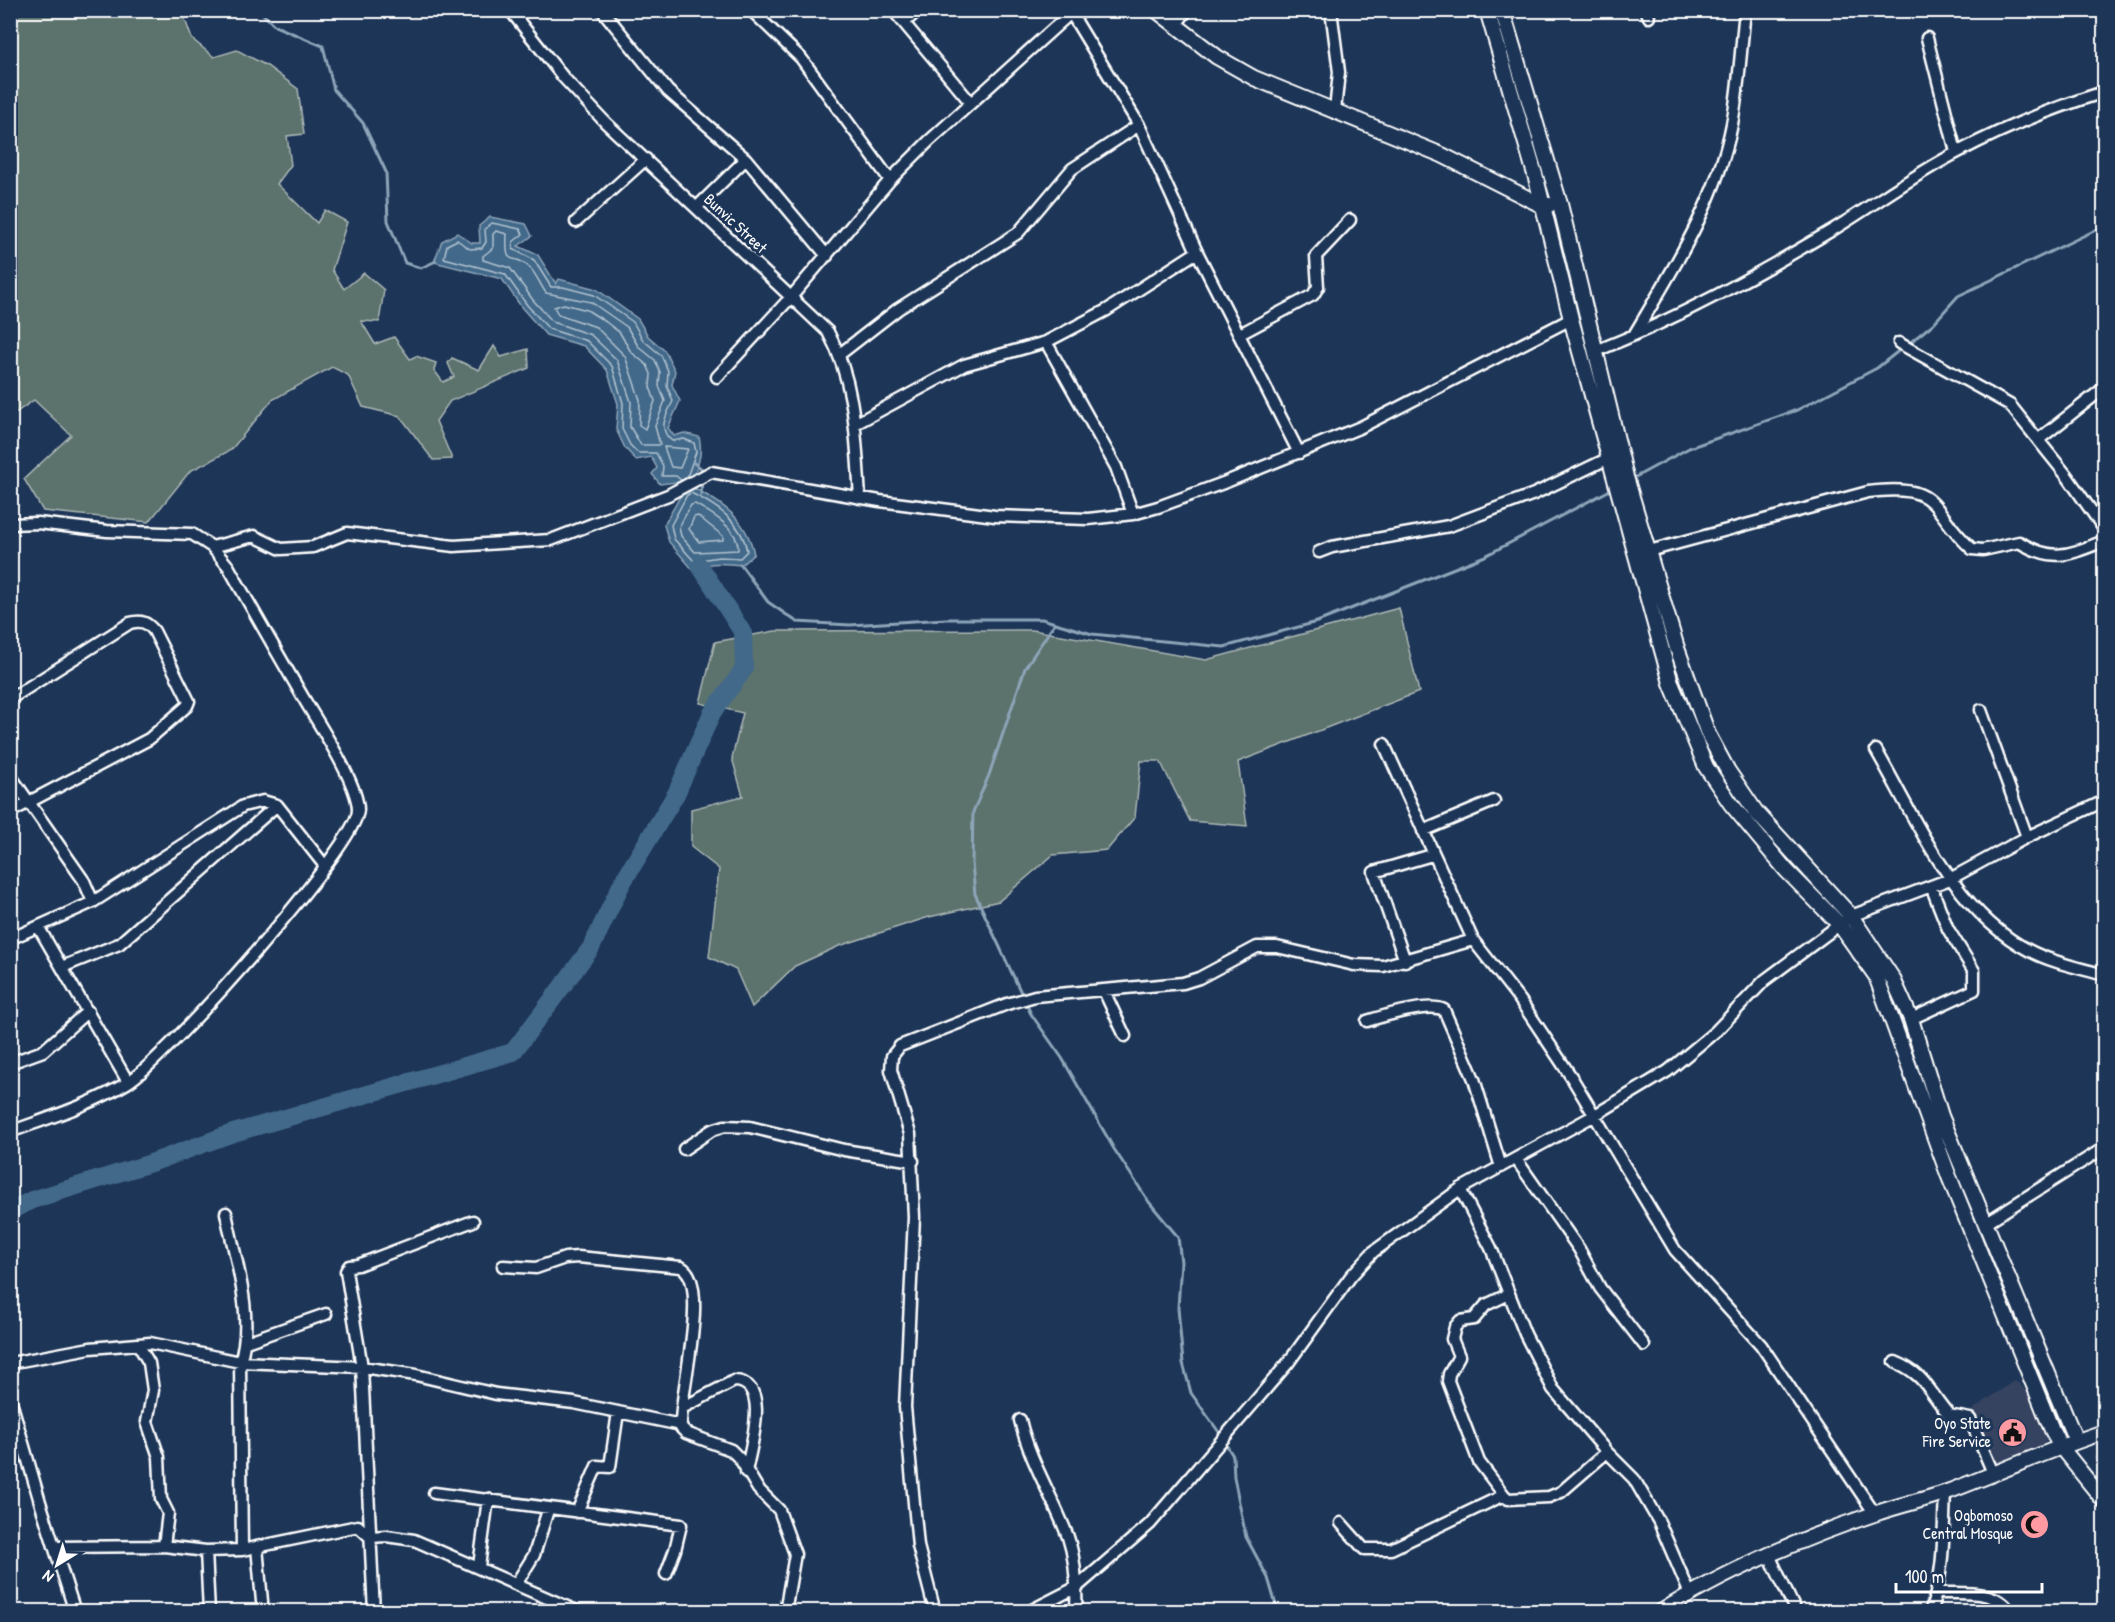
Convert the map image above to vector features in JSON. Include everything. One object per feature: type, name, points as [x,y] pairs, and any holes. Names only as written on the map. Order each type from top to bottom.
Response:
[{"type":"main road","points":[[1156,10],[1217,57],[1254,78],[1442,155],[1543,206],[1560,204]]},
{"type":"main road","points":[[1487,10],[1543,206],[1609,458],[1649,550],[1677,648],[1708,734],[1728,771],[1756,812],[1893,979],[1911,1019],[1941,1116],[1987,1222],[2076,1441]]},
{"type":"main road","points":[[1502,10],[1560,204],[1596,351],[1623,487],[1671,683],[1706,767],[1756,837],[1845,920],[1876,976],[1948,1174],[2060,1446],[2104,1501]]},
{"type":"main road","points":[[1661,1611],[1690,1594],[1770,1557],[1875,1514],[1945,1492],[2060,1446],[2104,1432]]},
{"type":"street","name":"Bunvic Street","points":[[510,10],[563,77],[605,122],[828,332],[840,354],[848,379],[855,424],[860,498]]},
{"type":"street","points":[[602,10],[668,91],[746,159],[827,256]]},
{"type":"street","points":[[751,10],[801,58],[890,180]]},
{"type":"street","points":[[892,10],[971,103]]},
{"type":"street","points":[[904,23],[918,10]]},
{"type":"street","points":[[1175,26],[1187,10]]},
{"type":"street","points":[[1331,10],[1339,72],[1335,111]]},
{"type":"street","points":[[1634,336],[1692,236],[1713,186],[1732,125],[1745,10]]},
{"type":"street","points":[[717,377],[792,296],[890,180],[1072,12],[1139,125],[1197,252],[1299,453]]},
{"type":"street","points":[[1927,38],[1956,153]]},
{"type":"street","points":[[1596,351],[1634,336],[1717,296],[1779,262],[1956,153],[2043,111],[2104,92]]},
{"type":"street","points":[[840,354],[898,309],[1018,233],[1072,169],[1139,125]]},
{"type":"street","points":[[576,222],[646,159]]},
{"type":"street","points":[[697,207],[746,159]]},
{"type":"street","points":[[1240,334],[1313,295],[1318,287],[1316,256],[1350,220]]},
{"type":"street","points":[[855,424],[964,365],[1046,342],[1107,310],[1197,252]]},
{"type":"street","points":[[212,547],[254,536],[281,549],[313,547],[347,533],[454,546],[552,540],[668,495],[711,472],[860,498],[1030,519],[1088,519],[1133,514],[1158,507],[1361,427],[1571,320]]},
{"type":"street","points":[[1046,342],[1116,466],[1133,514]]},
{"type":"street","points":[[1899,343],[2010,405],[2104,529]]},
{"type":"street","points":[[2038,440],[2104,388]]},
{"type":"street","points":[[1319,552],[1332,547],[1449,526],[1533,494],[1609,458]]},
{"type":"street","points":[[1649,550],[1868,492],[1889,489],[1908,490],[1927,497],[1972,549],[1983,550],[2019,542],[2038,554],[2057,557],[2104,540]]},
{"type":"street","points":[[10,524],[38,523],[107,531],[192,534],[212,547],[228,566],[350,783],[358,810],[355,823],[325,866],[209,1005],[159,1057],[128,1082],[74,1110],[40,1119],[10,1132]]},
{"type":"street","points":[[10,699],[129,623],[138,621],[148,623],[154,631],[189,700],[187,706],[149,739],[10,812]]},
{"type":"street","points":[[1981,710],[2027,837]]},
{"type":"street","points":[[1384,744],[1432,855],[1473,940],[1520,1000],[1595,1116],[1675,1250],[1761,1345],[1875,1514]]},
{"type":"street","points":[[1876,750],[1950,879],[1984,916],[2030,951],[2104,975]]},
{"type":"street","points":[[10,775],[84,881],[93,902]]},
{"type":"street","points":[[10,939],[93,902],[243,806],[263,801],[277,805],[325,866]]},
{"type":"street","points":[[1423,831],[1494,801]]},
{"type":"street","points":[[1028,1611],[1077,1587],[1133,1541],[1300,1349],[1361,1263],[1460,1189],[1595,1116],[1673,1067],[1716,1031],[1765,980],[1845,920],[1950,879],[2027,837],[2104,801]]},
{"type":"street","points":[[62,967],[119,944],[277,805]]},
{"type":"street","points":[[1405,961],[1374,872],[1432,855]]},
{"type":"street","points":[[1911,1019],[1974,990],[1974,971],[1948,929],[1931,886]]},
{"type":"street","points":[[39,928],[128,1082]]},
{"type":"street","points":[[935,1611],[918,1546],[905,1407],[914,1217],[910,1134],[891,1070],[892,1056],[900,1046],[1007,1004],[1035,996],[1183,983],[1208,973],[1257,947],[1277,947],[1354,965],[1383,966],[1473,940]]},
{"type":"street","points":[[1104,991],[1125,1036]]},
{"type":"street","points":[[1367,1021],[1415,1010],[1438,1008],[1444,1010],[1474,1079],[1501,1167]]},
{"type":"street","points":[[10,1063],[43,1051],[88,1011]]},
{"type":"street","points":[[684,1149],[712,1130],[725,1126],[750,1127],[844,1150],[913,1161]]},
{"type":"street","points":[[1987,1222],[2104,1148]]},
{"type":"street","points":[[1515,1159],[1579,1250],[1600,1288],[1644,1345]]},
{"type":"street","points":[[1460,1189],[1491,1248],[1525,1334],[1553,1389],[1606,1452],[1634,1479],[1648,1500],[1690,1594]]},
{"type":"street","points":[[226,1213],[242,1296],[246,1342],[240,1362],[242,1550]]},
{"type":"street","points":[[374,1611],[362,1367],[346,1271],[349,1266],[358,1265],[473,1221]]},
{"type":"street","points":[[503,1266],[536,1268],[565,1258],[578,1257],[681,1267],[688,1270],[693,1285],[694,1314],[681,1425],[686,1433],[731,1450],[740,1459],[746,1472],[779,1510],[795,1554],[785,1611]]},
{"type":"street","points":[[1509,1294],[1486,1305],[1474,1319],[1460,1321],[1455,1327],[1452,1339],[1459,1356],[1449,1374],[1448,1381],[1479,1462],[1508,1499],[1549,1497],[1561,1492],[1606,1452]]},
{"type":"street","points":[[246,1342],[326,1314]]},
{"type":"street","points":[[10,1363],[90,1348],[150,1343],[240,1362],[362,1367],[423,1377],[495,1394],[574,1403],[681,1425]]},
{"type":"street","points":[[138,1344],[149,1363],[153,1390],[147,1422],[159,1457],[161,1499],[168,1513],[164,1546]]},
{"type":"street","points":[[1895,1362],[1912,1369],[1925,1381],[1949,1415],[1970,1419],[1993,1473]]},
{"type":"street","points":[[682,1408],[734,1381],[743,1381],[750,1386],[755,1395],[756,1407],[746,1472]]},
{"type":"street","points":[[10,1398],[75,1611]]},
{"type":"street","points":[[577,1512],[597,1466],[610,1467],[618,1412]]},
{"type":"street","points":[[1020,1420],[1026,1446],[1068,1538],[1077,1587],[1076,1611]]},
{"type":"street","points":[[1930,1611],[1937,1593],[1945,1492]]},
{"type":"street","points":[[434,1493],[488,1499],[548,1510],[681,1525],[666,1574]]},
{"type":"street","points":[[1341,1523],[1364,1549],[1391,1549],[1504,1495]]},
{"type":"street","points":[[479,1566],[488,1499]]},
{"type":"street","points":[[516,1584],[537,1548],[548,1510]]},
{"type":"street","points":[[54,1546],[164,1546],[206,1551],[242,1550],[349,1526],[364,1529],[370,1537]]},
{"type":"street","points":[[370,1537],[386,1536],[414,1540],[479,1566],[579,1611]]},
{"type":"street","points":[[257,1547],[263,1611]]},
{"type":"street","points":[[206,1551],[209,1611]]},
{"type":"street","points":[[1770,1557],[1796,1611]]},
{"type":"street","points":[[1937,1593],[1993,1596],[2004,1602],[2010,1611]]},
{"type":"shaded area","points":[[2015,1380],[2033,1397],[2046,1430],[2045,1444],[1995,1464],[1968,1413]]},
{"type":"shaded area","points":[[2104,1451],[2104,1477],[2093,1456]]},
{"type":"green space","points":[[11,10],[182,11],[192,39],[214,57],[237,50],[267,66],[298,89],[304,134],[287,136],[291,165],[277,184],[317,223],[325,210],[347,222],[332,270],[344,289],[364,273],[384,290],[379,322],[361,321],[375,344],[394,337],[410,359],[416,356],[436,363],[434,370],[443,382],[454,377],[448,363],[452,358],[479,370],[494,346],[501,357],[528,349],[529,368],[450,401],[436,421],[452,459],[433,460],[400,416],[363,407],[348,375],[332,367],[272,400],[231,450],[190,471],[149,522],[43,511],[24,479],[71,435],[34,400],[11,416]]},
{"type":"green space","points":[[1399,608],[1419,692],[1238,762],[1247,826],[1190,821],[1160,761],[1141,761],[1135,817],[1107,850],[1053,855],[999,901],[929,917],[839,946],[795,966],[752,1007],[736,970],[709,957],[719,869],[691,847],[691,809],[743,796],[732,758],[743,713],[700,703],[715,642],[775,631],[1032,630],[1206,660]]},
{"type":"water","points":[[490,217],[526,224],[532,236],[518,246],[538,255],[556,284],[559,279],[596,289],[638,319],[648,336],[665,351],[675,371],[672,385],[680,401],[668,428],[674,436],[684,433],[699,437],[700,457],[692,487],[732,513],[746,531],[754,554],[741,565],[710,564],[694,571],[669,542],[664,525],[681,495],[676,482],[660,484],[652,474],[657,468],[651,457],[636,460],[625,448],[616,429],[618,404],[607,370],[584,346],[546,335],[522,308],[502,279],[434,262],[442,241],[457,233],[472,243],[480,243],[479,226]]},
{"type":"waterway","points":[[259,10],[275,26],[323,46],[334,90],[363,123],[386,172],[388,221],[405,263],[421,268],[436,261]]},
{"type":"waterway","points":[[1907,345],[1933,324],[1958,296],[2104,226]]},
{"type":"waterway","points":[[1630,480],[1689,448],[1797,410],[1877,368],[1901,349]]},
{"type":"waterway","points":[[694,463],[702,469],[702,474]]},
{"type":"waterway","points":[[701,495],[702,480]]},
{"type":"waterway","points":[[740,564],[768,602],[797,622],[850,625],[946,619],[1042,619],[1092,634],[1224,647],[1317,622],[1485,556],[1614,488]]},
{"type":"waterway","points":[[10,1211],[32,1200],[151,1163],[230,1134],[513,1052],[591,948],[622,883],[676,794],[712,713],[744,669],[743,633],[700,566]]},
{"type":"waterway","points":[[1055,623],[1025,668],[989,775],[973,812],[972,863],[975,894],[1031,1014],[1062,1058],[1114,1149],[1149,1202],[1178,1237],[1181,1262],[1178,1308],[1183,1363],[1191,1393],[1221,1435]]},
{"type":"waterway","points":[[1224,1441],[1233,1456],[1234,1477],[1246,1537],[1268,1578],[1278,1612]]},
{"type":"place","name":"Oyo State Fire Service","points":[[2012,1432]]},
{"type":"place","name":"Ogbomoso Central Mosque","points":[[2034,1524]]}]
